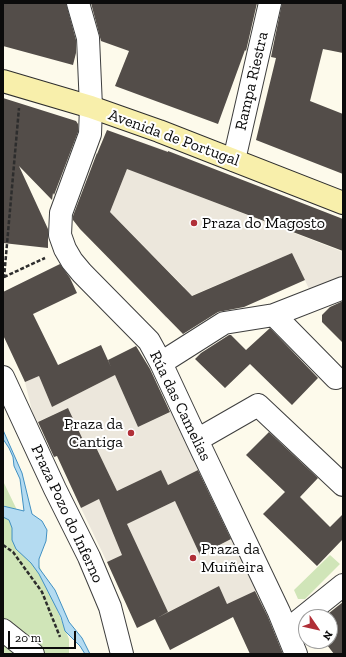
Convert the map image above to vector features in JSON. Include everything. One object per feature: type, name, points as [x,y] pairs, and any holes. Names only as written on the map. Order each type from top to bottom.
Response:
[{"type":"street","name":"Rúa das Camelias","points":[[78,3],[88,38],[91,108],[90,134],[61,213],[60,235],[65,249],[72,261],[148,341],[161,362],[277,607],[296,654]]},
{"type":"street","name":"Rampa Riestra","points":[[234,160],[270,3]]},
{"type":"street","name":"Avenida de Portugal","points":[[12,83],[91,108],[234,160],[343,203]]},
{"type":"street","points":[[161,362],[224,323],[274,315],[343,288]]},
{"type":"street","points":[[274,315],[336,378]]},
{"type":"street","name":"Praza Pozo do Inferno","points":[[3,377],[55,489],[89,557],[110,607],[122,654]]},
{"type":"street","points":[[197,440],[258,405],[343,486]]},
{"type":"street","points":[[287,630],[343,585]]},
{"type":"street","points":[[3,630],[33,654]]},
{"type":"path","points":[[12,83],[4,278],[65,249]]},
{"type":"path","points":[[3,545],[13,552],[42,592],[60,637]]},
{"type":"green space","points":[[3,481],[16,508],[69,639],[69,654],[3,654]]},
{"type":"green space","points":[[330,555],[340,564],[305,599],[298,599],[294,590]]},
{"type":"shaded area","name":"Praza do Magosto","points":[[138,141],[168,151],[157,180],[343,252],[343,276],[310,291],[292,253],[186,298],[166,318],[160,311],[184,287],[110,212]]},
{"type":"shaded area","name":"Praza da Cantiga","points":[[115,375],[138,427],[171,412],[200,469],[168,485],[161,470],[117,491],[92,439],[84,442],[68,408],[35,423],[25,382],[39,376],[52,407]]},
{"type":"shaded area","name":"Praza da Muiñeira","points":[[99,499],[112,531],[175,501],[200,555],[233,538],[258,590],[227,604],[219,586],[168,612],[138,548],[107,562],[81,508]]},
{"type":"water","points":[[3,430],[22,473],[32,514],[42,521],[47,530],[46,541],[39,559],[39,568],[55,590],[69,622],[82,638],[90,654],[85,654],[80,646],[65,631],[61,617],[39,574],[31,563],[16,549],[12,540],[12,528],[9,520],[3,517],[3,506],[24,511],[20,479],[14,466],[13,457],[3,439]]},
{"type":"building","points":[[3,3],[66,3],[76,40],[76,53],[73,65],[3,46]]},
{"type":"building","points":[[91,3],[257,3],[246,51],[245,50],[218,124],[115,86],[129,51],[101,41]]},
{"type":"building","points":[[282,3],[343,3],[343,53],[323,49],[310,101],[343,114],[343,174],[256,140],[276,58],[271,57]]},
{"type":"building","points":[[3,98],[76,121],[78,124],[78,132],[54,195],[53,193],[52,200],[19,166],[48,229],[48,248],[3,243]]},
{"type":"building","points":[[107,130],[168,151],[343,219],[343,251],[127,169],[110,212],[192,296],[292,253],[305,280],[244,307],[218,312],[183,334],[80,229],[73,220],[73,216]]},
{"type":"building","points":[[60,264],[70,278],[77,293],[33,314],[58,365],[101,345],[111,367],[108,360],[136,346],[150,369],[170,412],[138,427],[115,375],[52,407],[39,376],[25,382],[3,335],[3,292]]},
{"type":"building","points":[[343,301],[343,343],[322,322],[322,315],[330,307]]},
{"type":"building","points":[[270,328],[318,378],[292,405],[250,364],[225,388],[195,359],[201,353],[229,335],[231,335],[246,350]]},
{"type":"building","points":[[68,408],[84,442],[92,439],[117,491],[161,470],[168,485],[198,470],[231,539],[200,555],[175,501],[127,524],[168,612],[157,618],[219,586],[227,604],[255,591],[268,617],[283,654],[250,654],[233,617],[170,650],[155,619],[137,628],[107,562],[122,555],[99,499],[81,508],[57,456],[54,457],[38,422]]},
{"type":"building","points":[[269,432],[318,478],[300,497],[330,527],[343,514],[343,539],[317,566],[263,514],[285,492],[246,455]]},
{"type":"building","points":[[343,602],[343,654],[334,654],[330,649],[338,649],[338,609],[334,609]]},
{"type":"place","name":"Praza do Magosto","points":[[194,223]]},
{"type":"place","name":"Praza da Cantiga","points":[[131,433]]},
{"type":"place","name":"Praza da Muiñeira","points":[[193,558]]}]
